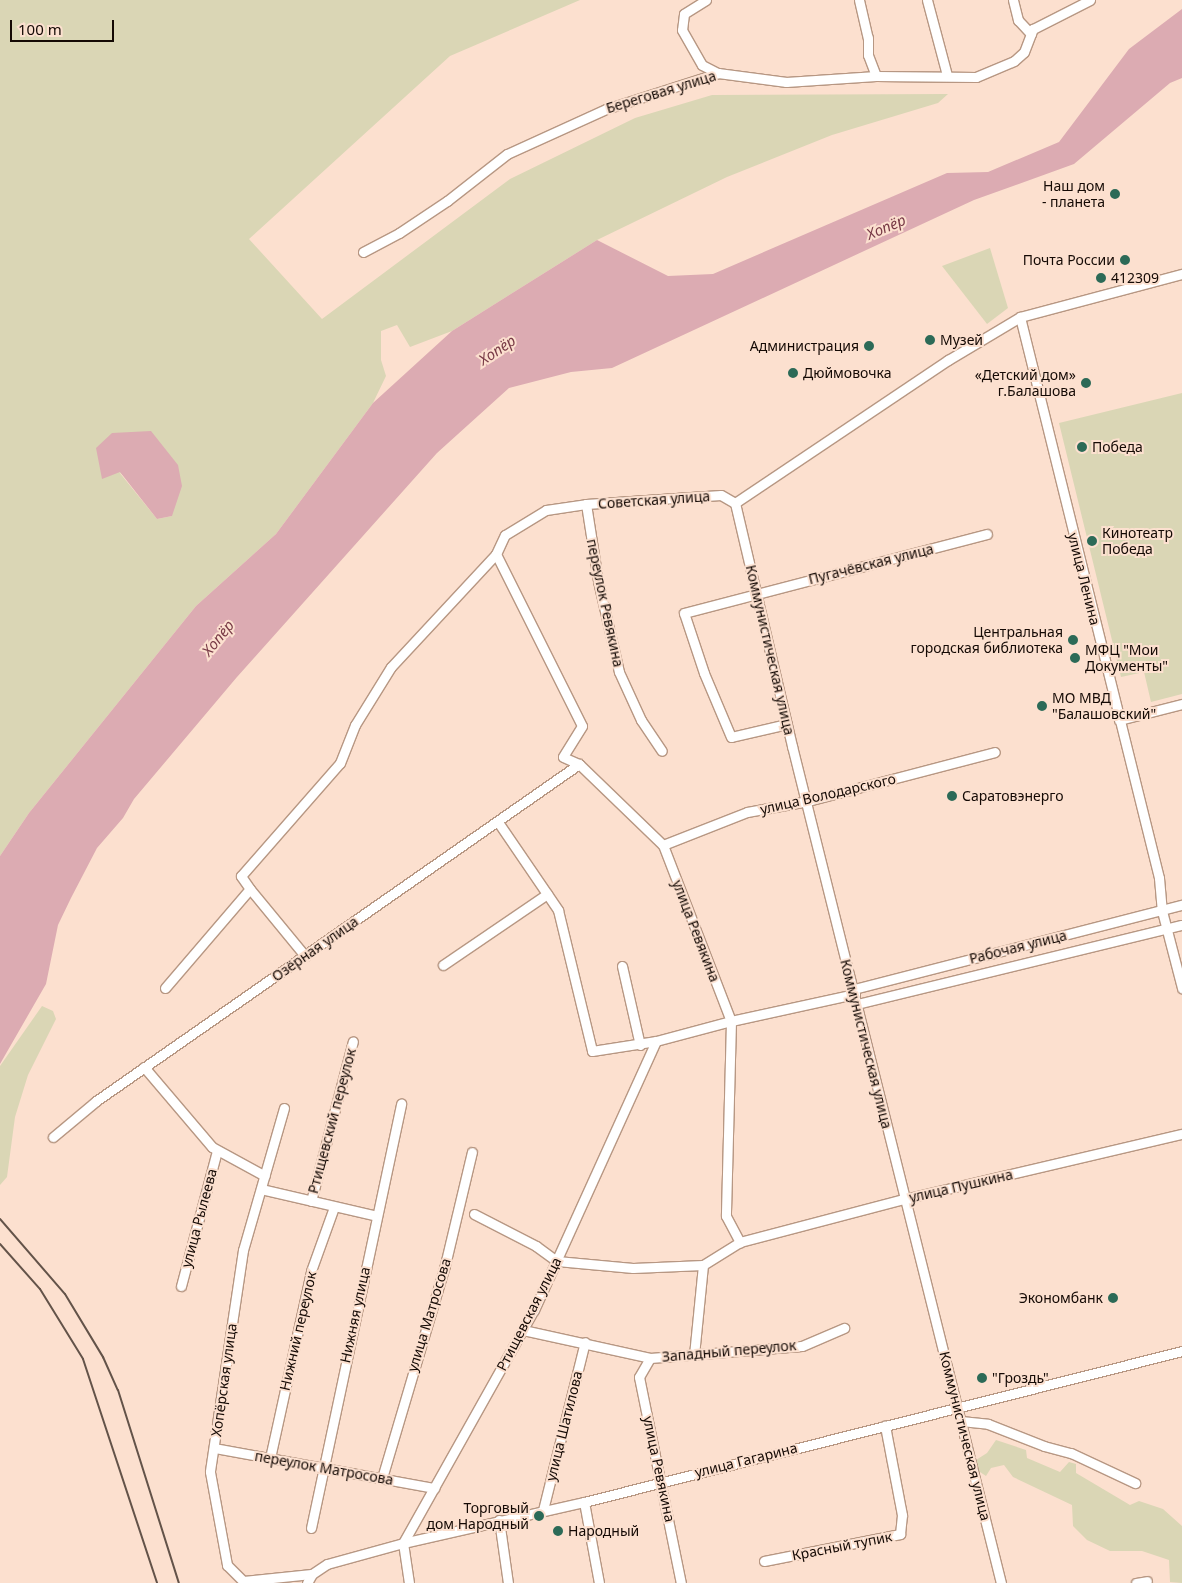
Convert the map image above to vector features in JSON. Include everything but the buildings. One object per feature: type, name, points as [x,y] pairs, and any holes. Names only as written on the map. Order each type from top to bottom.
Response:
[{"type":"street","points":[[706,0],[684,14],[682,30],[702,65],[718,73]]},
{"type":"street","points":[[859,0],[868,38],[868,55],[876,76]]},
{"type":"street","points":[[927,0],[946,75]]},
{"type":"street","points":[[1013,0],[1018,20],[1031,34]]},
{"type":"street","name":"Береговая улица","points":[[363,252],[399,234],[439,207],[507,154],[606,109],[718,73],[786,82],[876,76],[946,75],[976,77],[1014,61],[1024,52],[1033,29],[1090,0]]},
{"type":"street","points":[[735,503],[948,360],[1020,317],[1182,274]]},
{"type":"street","name":"улица Ленина","points":[[1020,317],[1119,720],[1160,878],[1162,910],[1182,988]]},
{"type":"street","name":"Советская улица","points":[[250,890],[241,876],[340,763],[355,725],[391,667],[496,554],[505,536],[546,510],[586,504],[721,495],[735,503]]},
{"type":"street","name":"Коммунистическая улица","points":[[735,503],[787,724],[808,801],[904,1199],[1001,1583]]},
{"type":"street","name":"переулок Ревякина","points":[[586,504],[598,581],[619,672],[641,720],[662,751]]},
{"type":"street","name":"Пугачёвская улица","points":[[787,724],[732,737],[704,673],[684,613],[987,534]]},
{"type":"street","name":"улица Ревякина","points":[[496,554],[582,726],[562,757],[579,764],[663,845],[731,1021],[726,1216],[740,1242]]},
{"type":"street","points":[[1119,720],[1182,704]]},
{"type":"street","name":"улица Володарского","points":[[663,845],[747,812],[808,801],[995,752]]},
{"type":"street","name":"Озёрная улица","points":[[53,1138],[96,1100],[579,764]]},
{"type":"street","points":[[498,822],[558,910],[592,1051],[640,1045],[731,1021],[855,992]]},
{"type":"street","points":[[165,988],[250,890],[305,956]]},
{"type":"street","points":[[444,965],[547,894]]},
{"type":"street","name":"Рабочая улица","points":[[855,992],[1182,906]]},
{"type":"street","name":"Рабочая улица","points":[[858,1004],[1182,925]]},
{"type":"street","points":[[622,966],[640,1045]]},
{"type":"street","name":"Ртищевский переулок","points":[[311,1201],[353,1041]]},
{"type":"street","name":"Ртищевская улица","points":[[403,1543],[523,1330],[557,1261],[656,1041]]},
{"type":"street","points":[[144,1067],[218,1151],[265,1176]]},
{"type":"street","name":"Нижняя улица","points":[[311,1528],[322,1467],[401,1103]]},
{"type":"street","name":"Хопёрская улица","points":[[284,1108],[243,1250],[210,1472],[227,1565],[243,1581],[312,1574]]},
{"type":"street","name":"улица Пушкина","points":[[740,1242],[904,1199],[1182,1134]]},
{"type":"street","name":"улица Рылеева","points":[[181,1286],[218,1151]]},
{"type":"street","name":"улица Матросова","points":[[382,1478],[445,1264],[472,1152]]},
{"type":"street","points":[[261,1189],[376,1216]]},
{"type":"street","name":"Нижний переулок","points":[[270,1458],[311,1271],[334,1207]]},
{"type":"street","points":[[474,1214],[536,1246],[557,1261],[633,1268],[703,1265],[740,1242]]},
{"type":"street","points":[[694,1356],[703,1265]]},
{"type":"street","name":"Западный переулок","points":[[523,1330],[650,1358],[802,1346],[844,1328]]},
{"type":"street","name":"улица Шатилова","points":[[542,1510],[584,1342]]},
{"type":"street","name":"улица Гагарина","points":[[312,1574],[327,1564],[403,1543],[584,1502],[662,1480],[885,1426],[957,1406],[1182,1352]]},
{"type":"street","name":"улица Ревякина","points":[[650,1358],[639,1377],[682,1583]]},
{"type":"street","points":[[961,1421],[988,1424],[1044,1446],[1071,1453],[1135,1484]]},
{"type":"street","name":"Красный тупик","points":[[764,1561],[900,1534],[902,1515],[885,1426]]},
{"type":"street","name":"переулок Матросова","points":[[214,1448],[434,1488]]},
{"type":"street","points":[[584,1502],[599,1583]]},
{"type":"street","points":[[499,1520],[508,1583]]},
{"type":"street","points":[[403,1543],[409,1583]]},
{"type":"street","points":[[307,1583],[312,1574]]},
{"type":"street","points":[[1136,1583],[1147,1581]]},
{"type":"shaded area","points":[[0,0],[580,0],[450,56],[249,239],[322,319],[510,179],[635,118],[712,95],[948,94],[938,103],[832,135],[727,177],[597,240],[452,331],[410,347],[397,325],[381,331],[381,360],[386,376],[373,403],[276,534],[196,606],[29,813],[0,856]],"holes":[[[119,472],[172,516],[157,519]]]},
{"type":"shaded area","points":[[990,248],[1008,308],[987,324],[942,266]]},
{"type":"shaded area","points":[[1182,393],[1182,694],[1151,702],[1144,672],[1121,677],[1059,423]]},
{"type":"shaded area","points":[[42,1006],[53,1011],[56,1019],[28,1075],[15,1117],[7,1177],[0,1185],[0,1066]]},
{"type":"shaded area","points":[[996,1440],[1026,1450],[1027,1458],[1060,1472],[1069,1462],[1076,1464],[1076,1473],[1130,1505],[1139,1501],[1163,1509],[1182,1526],[1182,1583],[1170,1582],[1169,1560],[1142,1551],[1110,1551],[1087,1540],[1073,1526],[1072,1505],[1013,1477],[1004,1465],[991,1468],[986,1476],[977,1470],[976,1460],[987,1453]]},
{"type":"water","name":"Хопёр","points":[[1182,9],[1182,78],[1170,83],[1074,164],[974,200],[612,368],[571,372],[509,388],[437,453],[237,677],[134,799],[123,818],[97,848],[58,925],[46,984],[0,1064],[0,856],[29,813],[196,606],[276,534],[373,403],[452,331],[597,240],[668,276],[713,274],[947,173],[988,172],[1059,142],[1129,49]]},
{"type":"water","points":[[151,431],[178,465],[182,486],[172,516],[157,519],[120,472],[102,479],[96,448],[112,433]]},
{"type":"railway","points":[[0,1219],[65,1294],[103,1357],[118,1390],[179,1583]]},
{"type":"railway","points":[[0,1244],[40,1289],[83,1359],[157,1583]]},
{"type":"place","name":"Наш дом - планета","points":[[1115,194]]},
{"type":"place","name":"Почта России","points":[[1125,260]]},
{"type":"place","name":"412309","points":[[1101,278]]},
{"type":"place","name":"Музей","points":[[930,340]]},
{"type":"place","name":"Администрация","points":[[869,346]]},
{"type":"place","name":"Дюймовочка","points":[[793,373]]},
{"type":"place","name":"«Детский дом» г.Балашова","points":[[1086,383]]},
{"type":"place","name":"Победа","points":[[1082,447]]},
{"type":"place","name":"Кинотеатр Победа","points":[[1092,541]]},
{"type":"place","name":"Центральная городская библиотека","points":[[1073,640]]},
{"type":"place","name":"МФЦ \"Мои Документы\"","points":[[1075,658]]},
{"type":"place","name":"МО МВД \"Балашовский\"","points":[[1042,706]]},
{"type":"place","name":"Саратовэнерго","points":[[952,796]]},
{"type":"place","name":"Экономбанк","points":[[1113,1298]]},
{"type":"place","name":"\"Гроздь\"","points":[[982,1378]]},
{"type":"place","name":"Торговый дом Народный","points":[[539,1516]]},
{"type":"place","name":"Народный","points":[[558,1531]]}]
